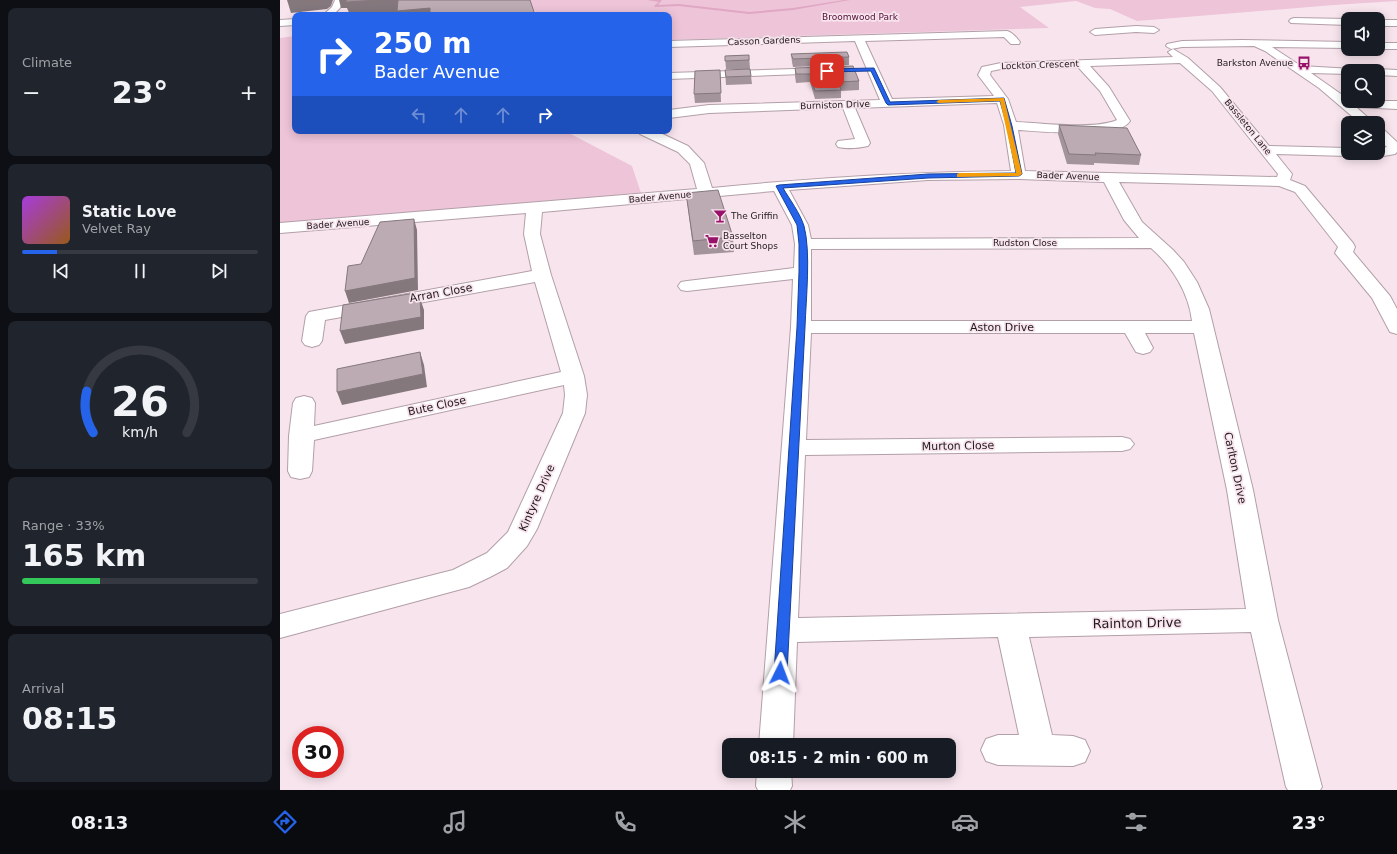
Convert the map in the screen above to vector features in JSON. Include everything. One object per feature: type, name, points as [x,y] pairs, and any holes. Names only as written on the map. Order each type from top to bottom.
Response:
[{"type":"street","points":[[331,12],[336,8],[339,0]]},
{"type":"street","points":[[1341,22],[1300,20],[1341,43]]},
{"type":"street","points":[[280,23],[292,22]]},
{"type":"street","points":[[1385,23],[1397,23]]},
{"type":"street","points":[[1095,32],[1136,29],[1160,39],[1190,44],[1256,45],[1270,43],[1341,45]]},
{"type":"street","name":"Casson Gardens","points":[[672,44],[1007,34],[1015,42]]},
{"type":"street","points":[[859,38],[867,56],[868,70],[888,103]]},
{"type":"street","name":"Bassleton Lane","points":[[1160,39],[1168,48],[1184,60],[1216,89],[1285,174],[1281,181]]},
{"type":"street","points":[[1256,45],[1269,49],[1341,100]]},
{"type":"street","points":[[1385,46],[1397,46]]},
{"type":"street","name":"Lockton Crescent","points":[[1019,174],[1010,126],[1002,100],[995,88],[984,75],[986,69],[1001,66],[1184,60]]},
{"type":"street","points":[[1010,126],[1091,128],[1111,127],[1124,121],[1105,89],[1080,63]]},
{"type":"street","points":[[1299,69],[1341,71]]},
{"type":"street","points":[[672,76],[833,71]]},
{"type":"street","points":[[1385,72],[1397,72]]},
{"type":"street","name":"Burniston Drive","points":[[672,114],[709,109],[1002,100]]},
{"type":"street","points":[[1385,104],[1397,104]]},
{"type":"street","points":[[843,144],[863,143],[848,105]]},
{"type":"street","points":[[1351,108],[1360,116]]},
{"type":"street","points":[[651,134],[683,149],[697,163],[706,193]]},
{"type":"street","points":[[1265,150],[1341,152]]},
{"type":"street","name":"Bader Avenue","points":[[280,228],[535,208],[779,186],[928,176],[1019,174],[1269,182],[1281,181]]},
{"type":"street","name":"Carlton Drive","points":[[1108,177],[1132,220],[1171,258],[1187,281],[1202,316],[1203,327],[1240,490],[1263,620],[1304,787]]},
{"type":"street","points":[[1281,181],[1300,189],[1343,245],[1389,296],[1397,328]]},
{"type":"street","points":[[776,738],[803,272],[803,244],[800,225],[779,186]]},
{"type":"street","name":"Kintyre Drive","points":[[280,626],[459,579],[485,568],[503,557],[515,544],[524,529],[574,412],[576,395],[573,376],[542,275],[532,234],[535,208]]},
{"type":"street","points":[[1317,234],[1343,245]]},
{"type":"street","name":"Rudston Close","points":[[803,244],[1154,243]]},
{"type":"street","points":[[687,286],[803,272]]},
{"type":"street","name":"Arran Close","points":[[312,342],[316,316],[542,275]]},
{"type":"street","name":"Aston Drive","points":[[801,327],[1203,327]]},
{"type":"street","points":[[1132,327],[1143,348]]},
{"type":"street","name":"Bute Close","points":[[301,436],[573,376]]},
{"type":"street","points":[[300,471],[304,403]]},
{"type":"street","name":"Murton Close","points":[[794,448],[1122,444]]},
{"type":"street","name":"Rainton Drive","points":[[783,630],[1263,620]]},
{"type":"street","points":[[1011,626],[1039,750]]},
{"type":"street","points":[[998,750],[1073,751]]},
{"type":"green space","name":"Broomwood Park","points":[[488,0],[1397,0],[1137,21],[1110,9],[1095,8],[1076,1],[1020,7],[1049,28],[672,40],[672,12],[536,12]]},
{"type":"green space","points":[[292,36],[292,134],[571,134],[632,166],[641,193],[280,223],[280,38]]},
{"type":"building","points":[[346,0],[378,0],[346,2]]},
{"type":"building","points":[[398,0],[530,0],[534,12],[430,12],[430,8],[397,11]]},
{"type":"building","points":[[847,52],[849,57],[793,59],[791,54]]},
{"type":"building","points":[[749,55],[749,60],[725,61],[725,56]]},
{"type":"building","points":[[853,66],[859,81],[838,82],[841,90],[815,91],[810,74],[796,74],[795,68]]},
{"type":"building","points":[[750,69],[751,76],[726,77],[725,70]]},
{"type":"building","points":[[720,70],[721,93],[694,94],[695,71]]},
{"type":"building","points":[[1059,125],[1127,128],[1141,155],[1095,153],[1096,155],[1069,154]]},
{"type":"building","points":[[718,190],[733,237],[693,241],[686,193]]},
{"type":"building","points":[[414,219],[415,278],[345,291],[348,266],[361,264],[380,222]]},
{"type":"building","points":[[415,293],[415,299],[420,298],[421,317],[340,331],[343,305]]},
{"type":"building","points":[[420,352],[423,374],[337,392],[337,369]]},
{"type":"waterway","points":[[648,0],[661,1],[655,6],[679,5],[749,13],[793,9],[849,0]]},
{"type":"slow traffic","points":[[939,102],[1002,100],[1010,126],[1019,174],[959,175]]},
{"type":"place","name":"Barkston Avenue","points":[[1304,63]]},
{"type":"place","name":"The Griffin","points":[[720,216]]},
{"type":"place","name":"Basselton Court Shops","points":[[712,241]]},
{"type":"route","points":[[780,673],[801,327],[803,244],[800,225],[779,186],[885,178],[1019,174],[1010,126],[1002,100],[888,103],[872,69],[827,71]]}]
